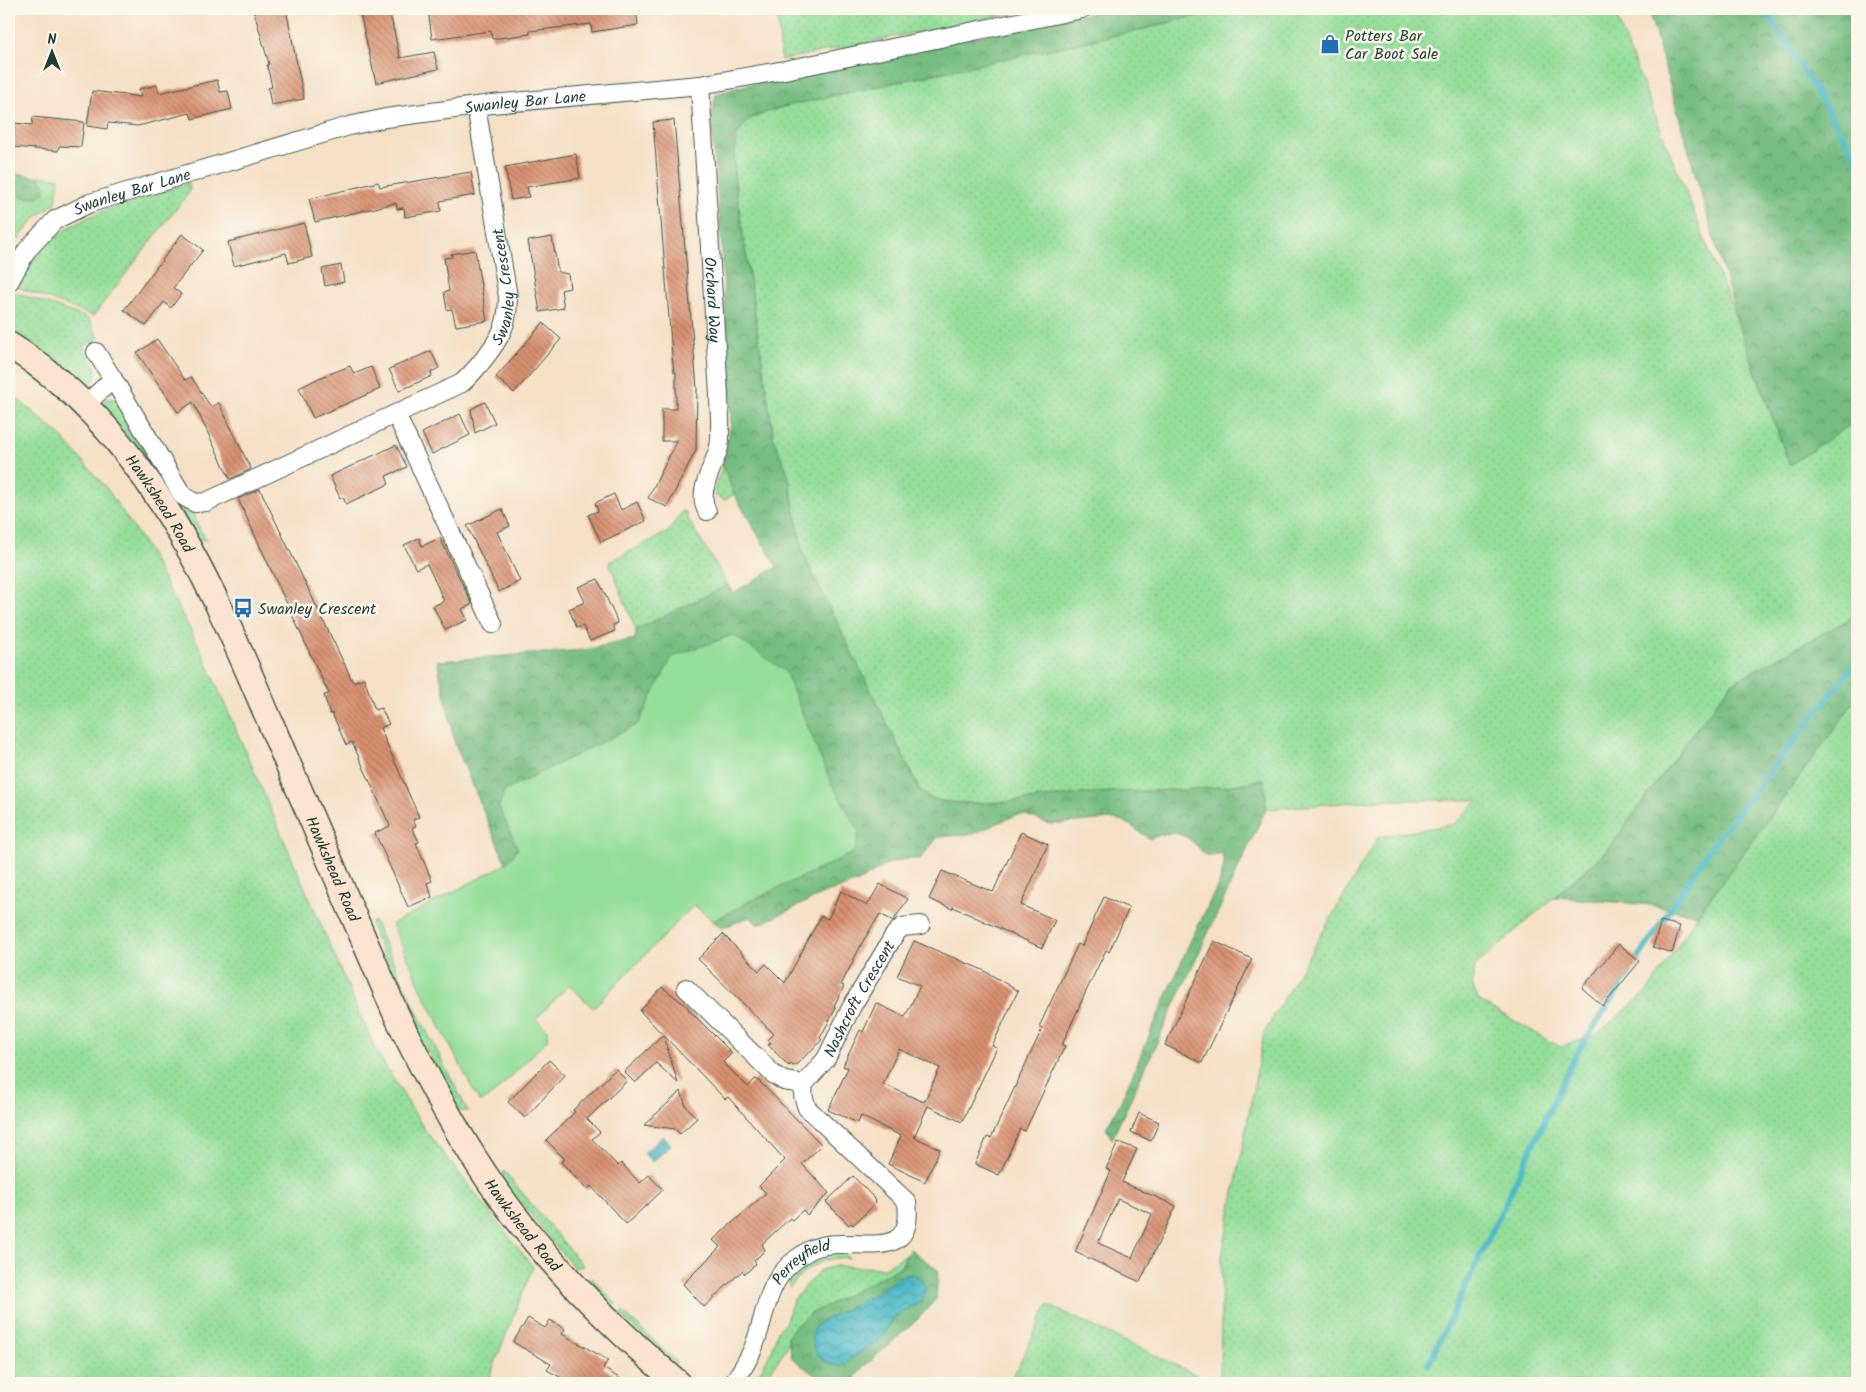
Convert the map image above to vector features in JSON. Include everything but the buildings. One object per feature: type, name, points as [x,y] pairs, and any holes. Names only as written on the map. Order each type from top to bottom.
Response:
[{"type":"street","name":"Swanley Bar Lane","points":[[9,282],[27,250],[55,220],[90,203],[349,126],[476,106],[700,85],[785,70],[1082,9]]},
{"type":"street","name":"Orchard Way","points":[[700,85],[719,395],[719,446],[704,491],[702,503],[707,511]]},
{"type":"street","name":"Swanley Crescent","points":[[96,352],[183,496],[196,503],[206,502],[462,383],[472,374],[502,332],[507,315],[508,297],[476,106]]},
{"type":"street","name":"Hawkshead Road","points":[[9,345],[52,377],[103,426],[136,467],[174,522],[213,595],[250,675],[396,1014],[423,1070],[454,1126],[484,1174],[524,1228],[596,1308],[668,1380]]},
{"type":"street","points":[[84,406],[113,379]]},
{"type":"street","points":[[396,414],[493,624]]},
{"type":"street","name":"Nashcroft Crescent","points":[[804,1084],[826,1059],[852,1006],[895,934],[902,927],[921,925]]},
{"type":"street","points":[[686,988],[773,1074],[784,1081],[804,1084]]},
{"type":"street","name":"Perreyfield","points":[[733,1383],[753,1350],[765,1304],[784,1271],[804,1254],[823,1245],[839,1243],[880,1245],[901,1239],[908,1222],[907,1202],[807,1108],[803,1095],[804,1084]]},
{"type":"green space","points":[[777,9],[1032,9],[781,60]]},
{"type":"green space","points":[[1110,9],[1224,9],[1139,30],[786,106],[750,118],[735,137],[734,175],[774,440],[788,474],[803,554],[923,793],[929,798],[937,800],[997,803],[1097,793],[1202,789],[1264,779],[1266,809],[1112,1139],[1106,1128],[1120,1103],[1190,942],[1220,881],[1224,865],[1222,853],[1212,856],[1206,855],[1192,841],[1175,833],[1163,834],[1150,839],[1124,821],[1113,819],[1050,824],[1026,815],[1016,815],[973,834],[938,837],[920,859],[904,859],[887,864],[858,882],[823,894],[758,925],[750,917],[721,928],[713,921],[748,902],[851,854],[856,848],[859,831],[830,781],[785,671],[672,657],[638,724],[504,791],[499,807],[519,849],[506,864],[455,744],[437,661],[584,650],[635,639],[636,630],[728,585],[733,593],[777,567],[735,496],[723,465],[731,424],[721,233],[711,122],[716,94],[743,86]]},
{"type":"green space","points":[[1224,9],[1613,9],[1739,326],[1789,464],[1857,420],[1857,615],[1732,683],[1607,851],[1475,966],[1472,984],[1478,1000],[1560,1047],[1594,1036],[1647,992],[1716,887],[1857,698],[1857,1383],[1232,1383],[1220,1378],[1222,1256],[1264,1033],[1378,837],[1454,824],[1478,800],[1380,800],[1266,809],[1264,779],[1202,789],[1097,793],[1009,802],[956,803],[936,800],[919,788],[803,554],[788,474],[774,440],[734,175],[736,144],[742,127],[757,116],[786,106],[1139,30]]},
{"type":"green space","points":[[1648,9],[1857,9],[1857,420],[1790,465],[1739,326]]},
{"type":"green space","points":[[9,173],[22,174],[13,186],[40,178],[37,176],[59,178],[56,203],[35,218],[17,241],[9,209]]},
{"type":"green space","points":[[22,174],[40,178],[44,184],[45,193],[31,198],[23,197],[19,194],[13,186]]},
{"type":"green space","points":[[189,183],[190,191],[93,316],[18,287],[35,259],[46,246],[72,226],[104,211]]},
{"type":"green space","points":[[14,292],[85,317],[90,321],[99,338],[83,346],[96,368],[95,379],[90,384],[79,383],[12,329],[8,310]]},
{"type":"green space","points":[[9,392],[59,434],[107,489],[145,545],[203,654],[375,1049],[425,1130],[533,1267],[487,1383],[9,1383]]},
{"type":"green space","points":[[109,398],[118,400],[170,487],[184,507],[193,510],[194,518],[206,540],[198,539],[158,475],[103,406],[103,402]]},
{"type":"green space","points":[[723,465],[734,494],[725,500],[716,496],[714,491]]},
{"type":"green space","points":[[682,511],[686,512],[686,516],[728,585],[636,630],[609,562],[668,532]]},
{"type":"green space","points":[[1857,615],[1857,698],[1698,915],[1650,905],[1554,897],[1607,851],[1732,683]]},
{"type":"green space","points":[[733,635],[785,671],[830,781],[859,831],[856,848],[851,854],[748,902],[713,921],[694,905],[593,1008],[569,985],[536,1019],[547,1030],[547,1040],[496,1092],[480,1103],[427,1001],[392,924],[506,864],[518,849],[499,807],[504,791],[638,724],[672,657]]},
{"type":"green space","points":[[374,921],[421,1020],[468,1111],[459,1111],[411,1020],[370,923]]},
{"type":"green space","points":[[504,1171],[583,1266],[574,1268],[502,1179]]},
{"type":"green space","points":[[910,1249],[938,1270],[936,1299],[918,1319],[860,1370],[852,1383],[825,1383],[792,1358],[788,1337],[794,1327],[809,1315],[901,1267]],"holes":[[[901,1276],[921,1302],[894,1317],[882,1337],[841,1366],[849,1308],[873,1295]]]},
{"type":"green space","points":[[828,1252],[843,1252],[849,1258],[831,1259],[815,1265],[790,1288],[788,1280],[793,1275],[811,1260]]},
{"type":"green space","points":[[907,1254],[901,1267],[809,1315],[788,1337],[788,1345],[763,1383],[754,1383],[772,1350],[778,1330],[785,1324],[793,1300],[820,1270],[836,1266],[884,1268]]},
{"type":"green space","points":[[591,1277],[616,1304],[612,1308],[589,1284]]},
{"type":"green space","points":[[1048,1305],[1197,1375],[1204,1383],[1010,1383]]},
{"type":"green space","points":[[623,1312],[677,1362],[674,1364],[621,1316]]},
{"type":"water","points":[[663,1136],[671,1145],[652,1162],[644,1153]]},
{"type":"water","points":[[913,1274],[923,1281],[925,1294],[921,1302],[894,1317],[882,1337],[841,1366],[827,1362],[816,1352],[812,1338],[817,1324],[873,1295],[901,1276]]},
{"type":"waterway","points":[[1765,9],[1857,158]]},
{"type":"waterway","points":[[1634,965],[1711,847],[1857,661]]},
{"type":"waterway","points":[[1428,1365],[1576,1055],[1629,973]]},
{"type":"place","name":"Potters Bar Car Boot Sale","points":[[1330,44]]},
{"type":"place","name":"Swanley Crescent","points":[[243,608]]}]
